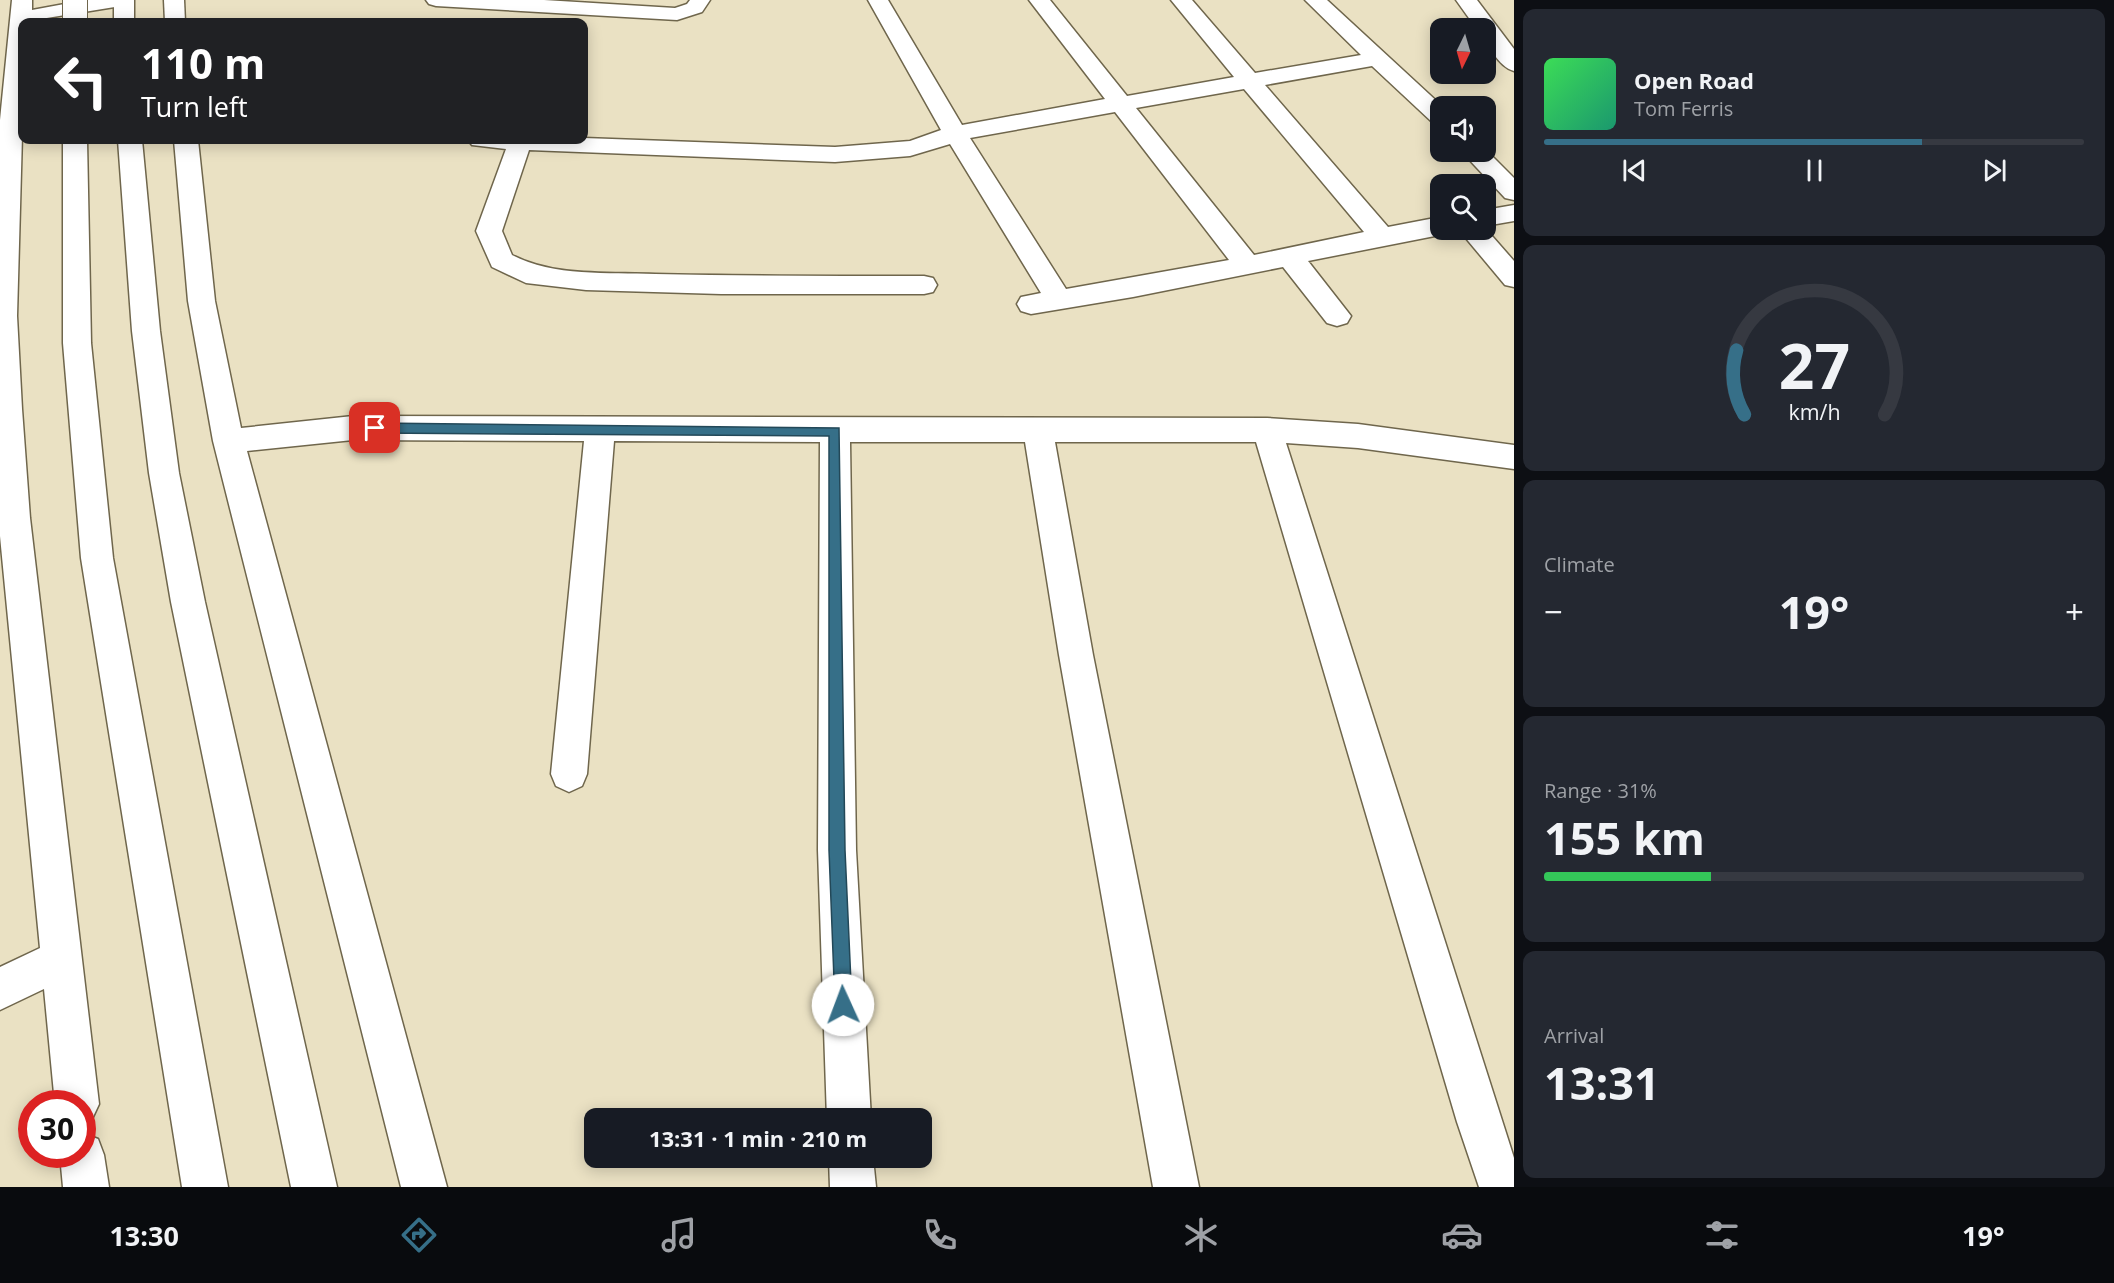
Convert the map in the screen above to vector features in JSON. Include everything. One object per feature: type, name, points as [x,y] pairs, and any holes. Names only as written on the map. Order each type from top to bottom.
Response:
[{"type":"main road","points":[[174,0],[175,18]]},
{"type":"main road","points":[[436,0],[532,3],[676,14],[695,8],[700,0]]},
{"type":"main road","points":[[878,0],[955,133],[1059,300]]},
{"type":"main road","points":[[1039,0],[1121,101],[1247,264]]},
{"type":"main road","points":[[1181,0],[1382,237]]},
{"type":"main road","points":[[1315,0],[1430,107]]},
{"type":"main road","points":[[1466,0],[1514,64]]},
{"type":"main road","points":[[21,9],[123,8]]},
{"type":"main road","points":[[18,45],[11,128],[3,316],[7,518],[75,1090]]},
{"type":"main road","points":[[558,144],[710,152],[866,155],[941,140],[955,133],[1121,101],[1379,58]]},
{"type":"main road","points":[[75,144],[77,343],[97,558],[205,1187]]},
{"type":"main road","points":[[130,144],[146,331],[164,472],[188,602],[314,1187]]},
{"type":"main road","points":[[186,144],[194,257],[209,351],[228,441],[250,514],[342,883],[424,1187]]},
{"type":"main road","points":[[519,144],[489,231],[501,261],[526,274],[608,282],[924,285]]},
{"type":"main road","points":[[1484,162],[1514,192]]},
{"type":"main road","points":[[1496,216],[1514,213]]},
{"type":"main road","points":[[1030,304],[1134,288],[1430,228]]},
{"type":"main road","points":[[1481,240],[1514,278]]},
{"type":"main road","points":[[1288,255],[1337,316]]},
{"type":"main road","points":[[228,441],[353,428],[835,431],[1267,430],[1358,436],[1514,457]]},
{"type":"main road","points":[[569,774],[600,430]]},
{"type":"main road","points":[[1267,430],[1476,1111],[1502,1187]]},
{"type":"main road","points":[[835,431],[837,850],[849,1108]]},
{"type":"main road","points":[[1038,431],[1078,667],[1176,1187]]},
{"type":"main road","points":[[0,988],[61,959]]},
{"type":"main road","points":[[84,1168],[86,1187]]},
{"type":"main road","points":[[852,1168],[853,1187]]},
{"type":"route","points":[[375,428],[835,431],[838,647],[837,850],[843,1005]]}]
